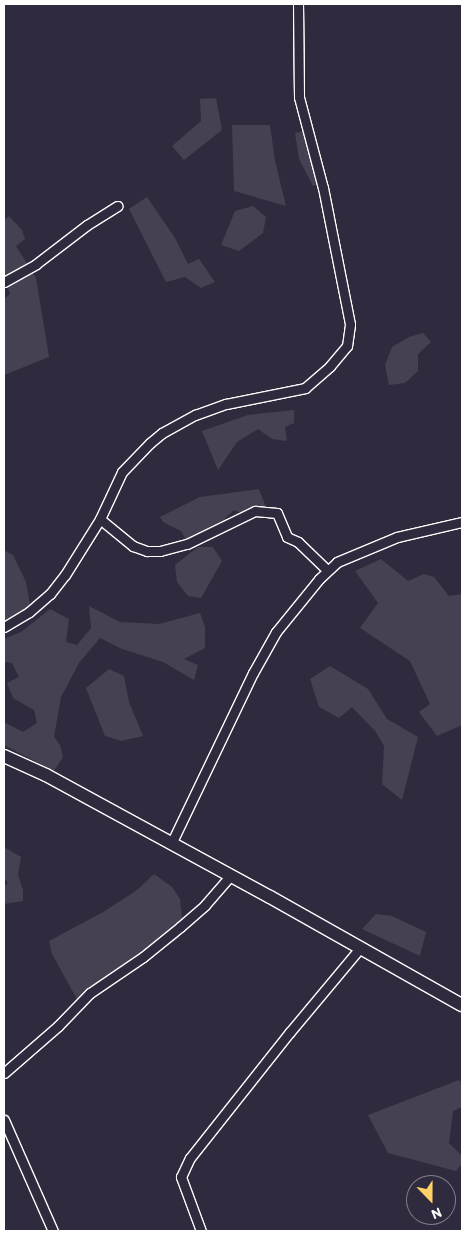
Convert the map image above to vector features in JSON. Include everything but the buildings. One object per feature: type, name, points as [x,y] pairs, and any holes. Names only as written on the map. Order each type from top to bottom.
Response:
[{"type":"street","points":[[4,627],[29,612],[50,594],[80,555],[100,520],[122,472],[143,449],[162,433],[195,415],[226,404],[305,388],[330,366],[347,346],[350,324],[323,188],[299,97],[298,4]]},
{"type":"street","points":[[4,282],[36,264],[87,226],[118,206]]},
{"type":"street","points":[[100,520],[133,546],[147,551],[160,551],[187,544],[256,511],[277,513],[287,536],[298,542],[327,570]]},
{"type":"street","points":[[171,844],[198,784],[265,651],[276,632],[327,570],[337,562],[397,537],[462,522]]},
{"type":"street","points":[[4,756],[46,775],[462,1005]]},
{"type":"street","points":[[4,1073],[58,1026],[90,993],[143,957],[180,927],[205,905],[230,876]]},
{"type":"street","points":[[201,1231],[181,1176],[190,1158],[290,1032],[360,948]]},
{"type":"street","points":[[4,1120],[52,1231]]},
{"type":"shaded area","points":[[216,98],[222,130],[184,160],[172,146],[201,121],[200,99]]},
{"type":"shaded area","points":[[232,125],[270,125],[275,161],[286,206],[234,191]]},
{"type":"shaded area","points":[[306,131],[323,172],[324,182],[313,186],[299,159],[295,133]]},
{"type":"shaded area","points":[[147,197],[175,238],[188,264],[199,259],[215,282],[201,288],[185,277],[166,282],[129,209]]},
{"type":"shaded area","points":[[253,206],[266,217],[263,233],[239,251],[221,245],[235,211]]},
{"type":"shaded area","points":[[9,216],[22,230],[25,239],[16,246],[36,278],[49,357],[4,375],[4,299],[10,294],[4,276],[4,220]]},
{"type":"shaded area","points":[[423,333],[431,342],[418,354],[418,371],[405,383],[389,385],[385,365],[392,347],[409,337]]},
{"type":"shaded area","points":[[294,410],[294,423],[285,427],[287,441],[272,439],[258,429],[237,442],[218,470],[202,431],[248,415]]},
{"type":"shaded area","points":[[259,489],[267,510],[247,515],[234,510],[225,518],[228,529],[190,546],[181,531],[163,522],[160,517],[200,497]]},
{"type":"shaded area","points":[[198,547],[213,547],[222,561],[201,598],[188,596],[177,582],[175,565]]},
{"type":"shaded area","points":[[4,550],[13,555],[26,582],[30,605],[11,625],[4,623]]},
{"type":"shaded area","points":[[381,559],[408,581],[424,574],[434,577],[449,596],[462,594],[462,725],[437,736],[419,712],[430,704],[410,661],[360,628],[378,603],[355,571]]},
{"type":"shaded area","points":[[89,606],[120,622],[159,624],[200,613],[205,627],[205,648],[184,659],[198,665],[194,680],[163,662],[122,649],[100,638],[79,663],[61,697],[54,737],[60,745],[63,757],[54,771],[4,745],[4,722],[23,732],[37,723],[34,710],[13,698],[7,683],[19,677],[12,663],[4,662],[4,639],[21,632],[50,609],[69,619],[66,642],[77,645],[91,628]]},
{"type":"shaded area","points":[[330,666],[368,689],[387,719],[418,737],[402,800],[382,784],[384,746],[376,732],[352,707],[339,718],[319,707],[310,679]]},
{"type":"shaded area","points":[[109,669],[124,676],[129,702],[143,736],[121,741],[105,736],[86,688]]},
{"type":"shaded area","points":[[4,847],[21,857],[18,875],[23,890],[23,901],[4,904],[4,886],[8,883],[4,879]]},
{"type":"shaded area","points":[[154,874],[172,887],[180,899],[183,926],[179,938],[107,986],[78,1001],[52,954],[49,941],[105,911],[137,890]]},
{"type":"shaded area","points":[[376,914],[392,916],[426,932],[420,956],[362,929]]},
{"type":"shaded area","points":[[459,1080],[462,1084],[462,1107],[453,1111],[449,1143],[462,1156],[462,1164],[456,1171],[388,1153],[368,1115]]}]
